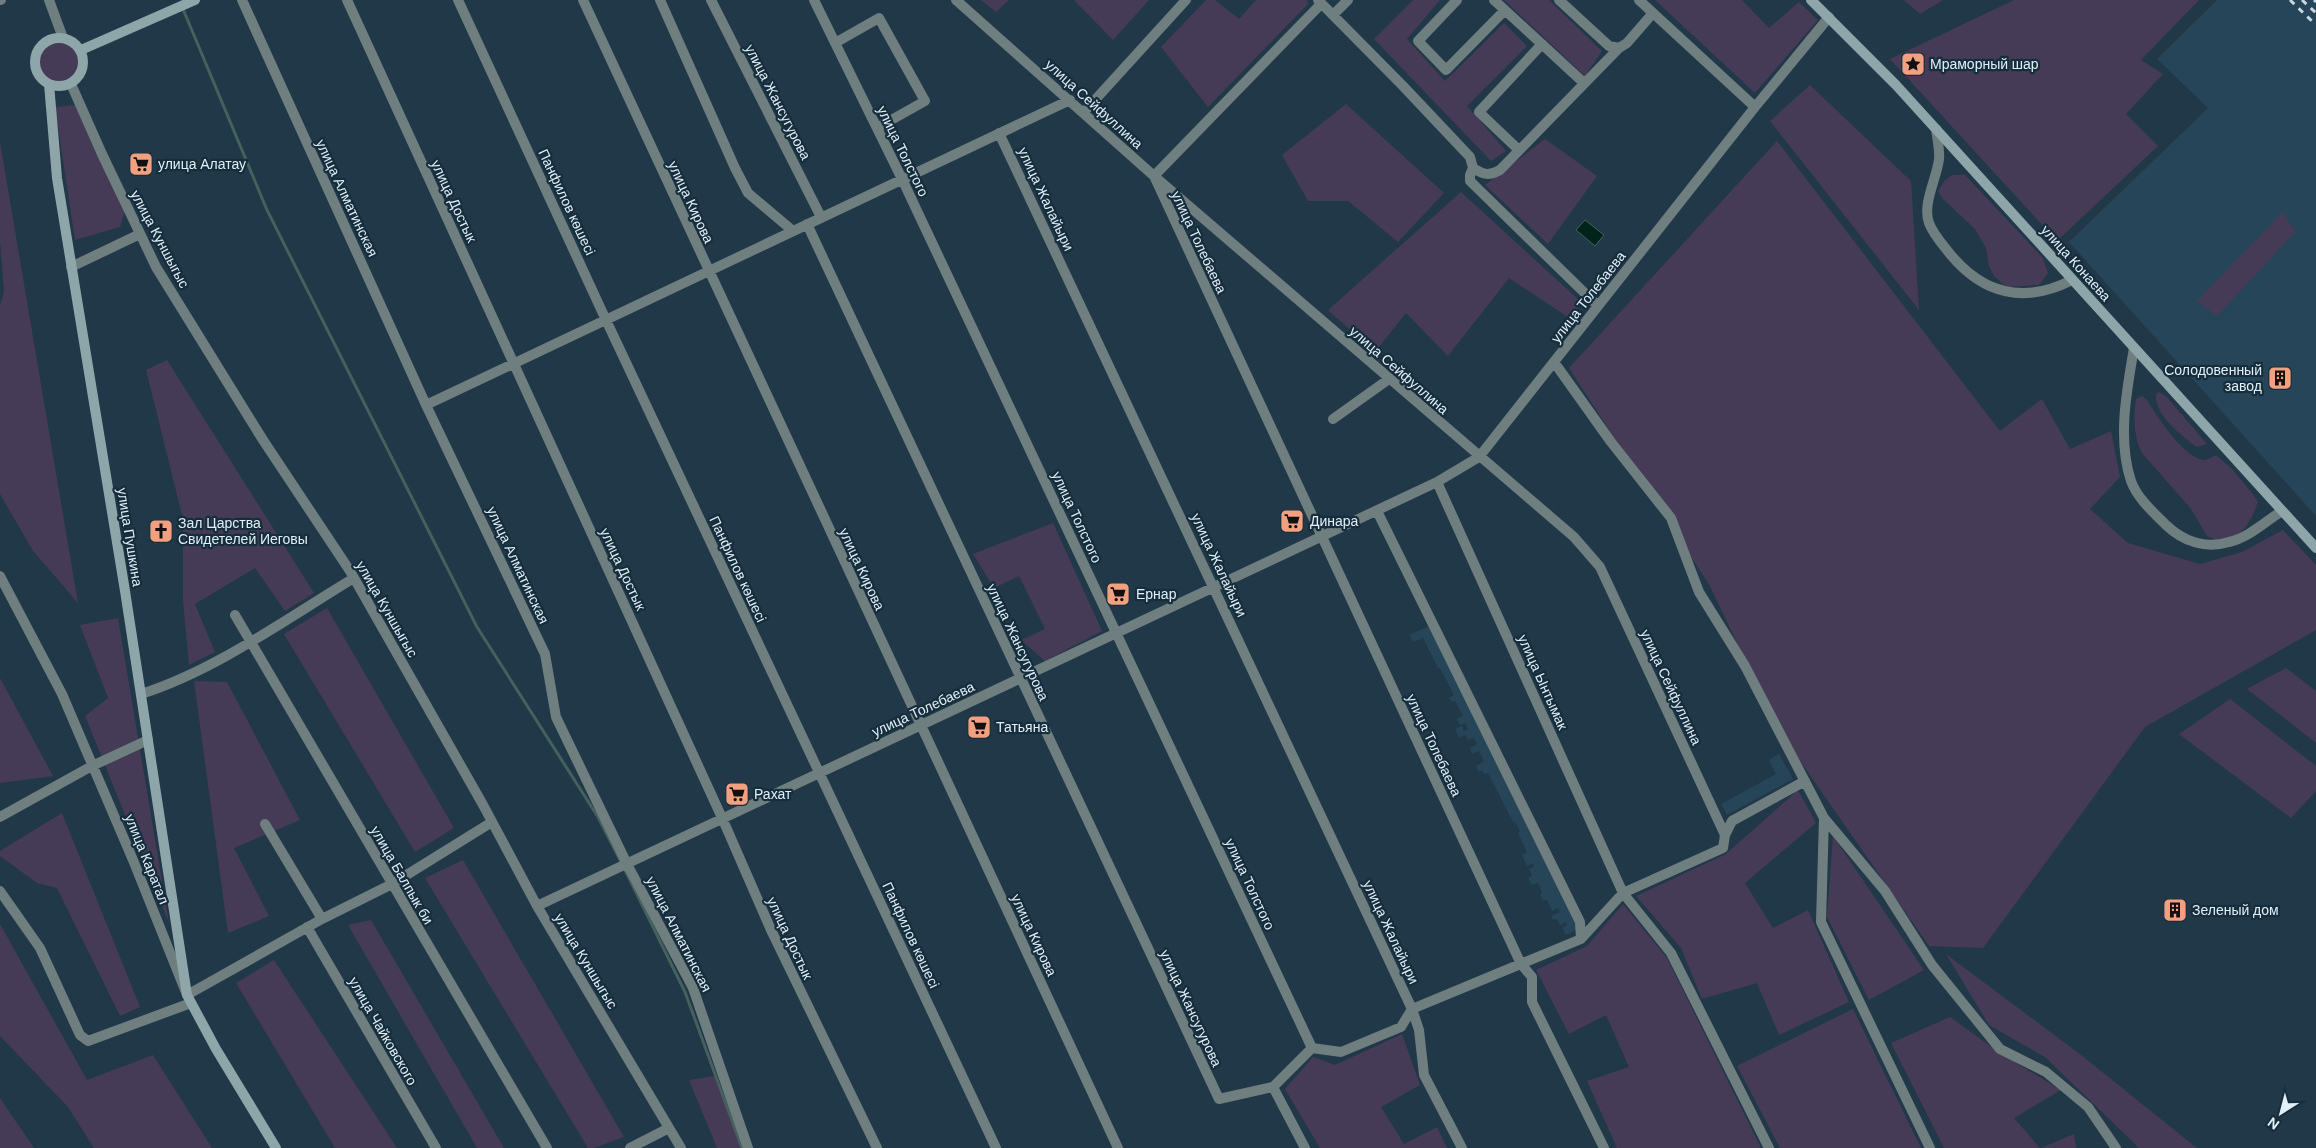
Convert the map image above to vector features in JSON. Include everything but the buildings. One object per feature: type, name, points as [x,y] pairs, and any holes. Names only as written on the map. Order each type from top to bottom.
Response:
[{"type":"street","points":[[49,0],[62,38]]},
{"type":"street","points":[[81,50],[195,0]]},
{"type":"street","name":"улица Алматинская","points":[[242,0],[426,405],[545,654],[556,718],[627,864],[693,988],[748,1148]]},
{"type":"street","name":"улица Достык","points":[[347,0],[723,820],[771,930],[877,1148]]},
{"type":"street","name":"Панфилов көшесі","points":[[458,0],[606,320],[996,1148]]},
{"type":"street","name":"улица Кирова","points":[[583,0],[1118,1148]]},
{"type":"street","points":[[660,0],[748,193],[793,231]]},
{"type":"street","name":"улица Жансугурова","points":[[711,0],[821,217]]},
{"type":"street","name":"улица Толстого","points":[[814,0],[902,179],[1312,1048]]},
{"type":"street","name":"улица Сейфуллина","points":[[956,0],[1154,176],[1574,537],[1600,567],[1725,835]]},
{"type":"street","points":[[1084,112],[1186,0]]},
{"type":"street","points":[[1332,15],[1348,0]]},
{"type":"street","points":[[1457,0],[1418,41],[1446,70],[1505,10]]},
{"type":"street","points":[[1494,0],[1584,83]]},
{"type":"street","points":[[1559,0],[1609,46],[1619,48]]},
{"type":"street","points":[[1639,0],[1755,107]]},
{"type":"street","name":"улица Конаева","points":[[1811,0],[1936,129],[2316,548]]},
{"type":"street","points":[[1154,176],[1320,2],[1403,86],[1470,157],[1474,168],[1483,174],[1492,174],[1500,170],[1619,48],[1627,43],[1653,13]]},
{"type":"street","name":"улица Толебаева","points":[[537,906],[1377,511],[1437,482],[1479,457],[1755,107],[1829,17]]},
{"type":"street","points":[[835,43],[878,18],[925,101],[877,128]]},
{"type":"street","points":[[62,38],[76,44],[81,50],[84,65],[82,72],[71,84],[56,86],[49,84],[38,74],[35,59],[37,52],[48,41],[62,38]]},
{"type":"street","points":[[1520,150],[1479,112],[1542,44]]},
{"type":"street","name":"улица Пушкина","points":[[49,84],[57,178],[189,999]]},
{"type":"street","name":"улица Куншыгыс","points":[[71,84],[156,267],[263,440],[354,578],[492,822],[537,906],[681,1148]]},
{"type":"street","points":[[426,405],[1070,100]]},
{"type":"street","points":[[1936,129],[1940,158],[1929,197],[1928,222],[1939,240],[1958,264],[1992,288],[2008,293],[2047,289],[2072,280]]},
{"type":"street","name":"улица Жалайыри","points":[[999,133],[1215,587],[1412,1009],[1419,1030],[1424,1074],[1462,1148]]},
{"type":"street","points":[[1474,168],[1470,175],[1470,181],[1598,306]]},
{"type":"street","name":"улица Толебаева","points":[[1154,176],[1521,964],[1532,977],[1532,1002],[1604,1148]]},
{"type":"street","name":"улица Жансугурова","points":[[807,224],[1219,1099],[1273,1087]]},
{"type":"street","points":[[72,267],[140,234]]},
{"type":"street","points":[[2134,348],[2128,384],[2125,452],[2131,482],[2150,511],[2177,535],[2204,546],[2231,542],[2282,511]]},
{"type":"street","points":[[1554,362],[1611,442],[1671,518],[1699,592],[1745,666],[1824,818],[1885,891],[1932,965],[2000,1049],[2046,1072],[2088,1107],[2114,1148]]},
{"type":"street","points":[[1332,419],[1389,379]]},
{"type":"street","name":"улица Ынтымак","points":[[1437,482],[1624,893],[1671,953],[1769,1148]]},
{"type":"street","points":[[1377,511],[1580,922],[1581,939]]},
{"type":"street","name":"улица Каратал","points":[[0,576],[62,694],[189,999],[216,1049],[276,1148]]},
{"type":"street","points":[[141,694],[172,684],[250,641],[354,578]]},
{"type":"street","name":"улица Балпык би","points":[[235,615],[547,1148]]},
{"type":"street","points":[[0,817],[92,766],[148,740]]},
{"type":"street","points":[[1305,1148],[1273,1087],[1312,1048],[1341,1052],[1401,1027],[1412,1009],[1581,939],[1624,893],[1723,848],[1725,835],[1732,821],[1805,781]]},
{"type":"street","points":[[1824,818],[1821,922],[1930,1148]]},
{"type":"street","points":[[0,891],[40,948],[80,1036],[88,1041],[189,999],[307,927],[392,884],[492,822]]},
{"type":"street","points":[[265,824],[322,919]]},
{"type":"street","name":"улица Чайковского","points":[[307,927],[436,1148]]},
{"type":"street","points":[[630,1148],[669,1128]]},
{"type":"shaded area","points":[[981,0],[1009,0],[996,12]]},
{"type":"shaded area","points":[[1074,0],[1149,0],[1113,40]]},
{"type":"shaded area","points":[[1206,0],[1215,0],[1239,19],[1256,0],[1306,0],[1309,3],[1208,107],[1161,47]]},
{"type":"shaded area","points":[[1413,0],[1440,0],[1407,39],[1445,81],[1504,23],[1527,46],[1467,106],[1506,151],[1491,161],[1374,39]]},
{"type":"shaded area","points":[[1504,0],[1549,0],[1602,51],[1585,76]]},
{"type":"shaded area","points":[[1655,0],[1742,0],[1769,28],[1799,2],[1818,20],[1755,93]]},
{"type":"shaded area","points":[[1904,0],[1943,0],[1920,14]]},
{"type":"shaded area","points":[[2014,0],[2199,0],[2141,60],[2163,74],[2126,114],[2158,146],[2057,241],[1890,59]]},
{"type":"shaded area","points":[[2217,0],[2316,0],[2316,516],[2069,242],[2208,108],[2157,59]]},
{"type":"shaded area","points":[[59,40],[71,44],[77,50],[81,62],[77,74],[71,80],[59,84],[47,80],[41,74],[37,62],[41,50],[47,44]]},
{"type":"shaded area","points":[[1810,85],[1911,181],[1919,310],[1770,121]]},
{"type":"shaded area","points":[[1346,104],[1444,193],[1398,242],[1348,201],[1308,201],[1282,155]]},
{"type":"shaded area","points":[[75,105],[125,211],[120,227],[75,240],[55,107]]},
{"type":"shaded area","points":[[1545,139],[1597,176],[1548,244],[1485,185]]},
{"type":"shaded area","points":[[1777,141],[2000,431],[2042,399],[2070,449],[2111,431],[2120,477],[2090,509],[2128,543],[2200,564],[2242,552],[2283,530],[2316,565],[2316,630],[2145,727],[1983,948],[1929,946],[1777,728],[1710,586],[1569,368]]},
{"type":"shaded area","points":[[0,142],[78,603],[33,551],[0,494],[0,306],[4,291],[0,241]]},
{"type":"shaded area","points":[[1952,175],[1965,175],[2043,258],[2048,273],[2039,285],[2006,287],[1994,276],[1989,266],[1986,248],[1975,229],[1942,198],[1938,191],[1945,180]]},
{"type":"shaded area","points":[[1461,192],[1580,301],[1574,321],[1509,278],[1448,356],[1406,313],[1375,352],[1328,310]]},
{"type":"shaded area","points":[[2283,212],[2295,232],[2217,316],[2197,301]]},
{"type":"shaded area","points":[[1585,220],[1604,235],[1595,246],[1576,230]]},
{"type":"shaded area","points":[[167,360],[314,593],[285,611],[255,568],[195,604],[215,652],[189,665],[183,601],[183,519],[146,370]]},
{"type":"shaded area","points":[[2159,392],[2166,396],[2207,444],[2197,447],[2170,424],[2159,410],[2156,394]]},
{"type":"shaded area","points":[[2142,396],[2147,400],[2172,436],[2189,453],[2205,460],[2216,455],[2233,470],[2258,502],[2245,528],[2233,538],[2217,540],[2207,536],[2191,509],[2142,453],[2137,441],[2134,420],[2136,399]]},
{"type":"shaded area","points":[[1053,523],[1102,631],[1045,661],[1021,640],[1045,629],[1019,576],[994,588],[973,554]]},
{"type":"shaded area","points":[[327,608],[454,828],[415,852],[284,634]]},
{"type":"shaded area","points":[[118,618],[169,923],[85,716],[108,698],[80,625]]},
{"type":"shaded area","points":[[1429,626],[1578,929],[1566,935],[1562,928],[1567,925],[1566,922],[1560,925],[1557,919],[1553,920],[1551,916],[1560,912],[1558,908],[1552,911],[1547,900],[1543,901],[1538,883],[1532,885],[1528,878],[1532,876],[1529,869],[1534,867],[1533,863],[1527,866],[1522,855],[1527,852],[1518,833],[1520,831],[1515,822],[1513,822],[1488,773],[1484,774],[1482,770],[1479,772],[1476,766],[1484,761],[1479,751],[1472,754],[1470,748],[1477,744],[1474,738],[1468,740],[1465,735],[1459,738],[1455,729],[1462,726],[1464,731],[1468,729],[1465,723],[1460,725],[1457,719],[1463,716],[1455,701],[1452,702],[1449,698],[1454,695],[1440,668],[1438,668],[1423,638],[1413,642],[1409,635]]},
{"type":"shaded area","points":[[2286,668],[2316,691],[2316,743],[2247,689]]},
{"type":"shaded area","points":[[0,678],[53,776],[0,783]]},
{"type":"shaded area","points":[[194,681],[227,682],[300,820],[234,848],[269,916],[228,933]]},
{"type":"shaded area","points":[[2230,699],[2316,766],[2316,791],[2291,818],[2179,734]]},
{"type":"shaded area","points":[[1779,754],[1793,779],[1727,815],[1721,804],[1776,774],[1769,760]]},
{"type":"shaded area","points":[[1798,790],[1816,823],[1745,883],[1773,928],[1808,910],[1849,1002],[1779,1035],[1757,983],[1702,999],[1681,948],[1636,896],[1726,854]]},
{"type":"shaded area","points":[[62,813],[140,1007],[120,1016],[57,888],[37,883],[0,856],[0,851]]},
{"type":"shaded area","points":[[1833,836],[1924,970],[1869,1000],[1827,917]]},
{"type":"shaded area","points":[[463,860],[624,1137],[594,1148],[588,1148],[425,878]]},
{"type":"shaded area","points":[[1623,904],[1667,958],[1761,1148],[1617,1148],[1587,1081],[1629,1067],[1606,1015],[1569,1034],[1536,970],[1587,946]]},
{"type":"shaded area","points":[[371,920],[504,1148],[477,1148],[348,925]]},
{"type":"shaded area","points":[[0,924],[87,1080],[153,1055],[212,1148],[94,1148],[68,1107],[0,1036]]},
{"type":"shaded area","points":[[1946,954],[2081,1055],[2197,1148],[2139,1148],[2045,1057],[1989,1025]]},
{"type":"shaded area","points":[[274,960],[397,1148],[335,1148],[236,983]]},
{"type":"shaded area","points":[[1853,1009],[1921,1148],[1780,1148],[1737,1066]]},
{"type":"shaded area","points":[[1950,1017],[2003,1055],[2061,1090],[2014,1118],[2040,1148],[1944,1148],[1891,1043]]},
{"type":"shaded area","points":[[1402,1034],[1420,1085],[1381,1107],[1404,1144],[1437,1127],[1447,1148],[1320,1148],[1285,1089],[1313,1057],[1335,1065]]},
{"type":"shaded area","points":[[715,1076],[741,1148],[717,1148],[689,1080]]},
{"type":"shaded area","points":[[0,1098],[34,1148],[0,1148]]},
{"type":"shaded area","points":[[2074,1134],[2076,1148],[2041,1148]]},
{"type":"waterway","points":[[183,9],[267,210],[477,627],[598,817],[621,862]]},
{"type":"waterway","points":[[624,868],[685,992],[742,1148]]},
{"type":"railway","points":[[2290,0],[2316,25]]},
{"type":"railway","points":[[2302,0],[2316,13]]},
{"type":"place","name":"Мраморный шар","points":[[1913,64]]},
{"type":"place","name":"улица Алатау","points":[[141,164]]},
{"type":"place","name":"Солодовенный завод","points":[[2280,378]]},
{"type":"place","name":"Динара","points":[[1292,521]]},
{"type":"place","name":"Зал Царства Свидетелей Иеговы","points":[[161,531]]},
{"type":"place","name":"Ернар","points":[[1118,594]]},
{"type":"place","name":"Татьяна","points":[[979,727]]},
{"type":"place","name":"Рахат","points":[[737,794]]},
{"type":"place","name":"Зеленый дом","points":[[2175,910]]}]
